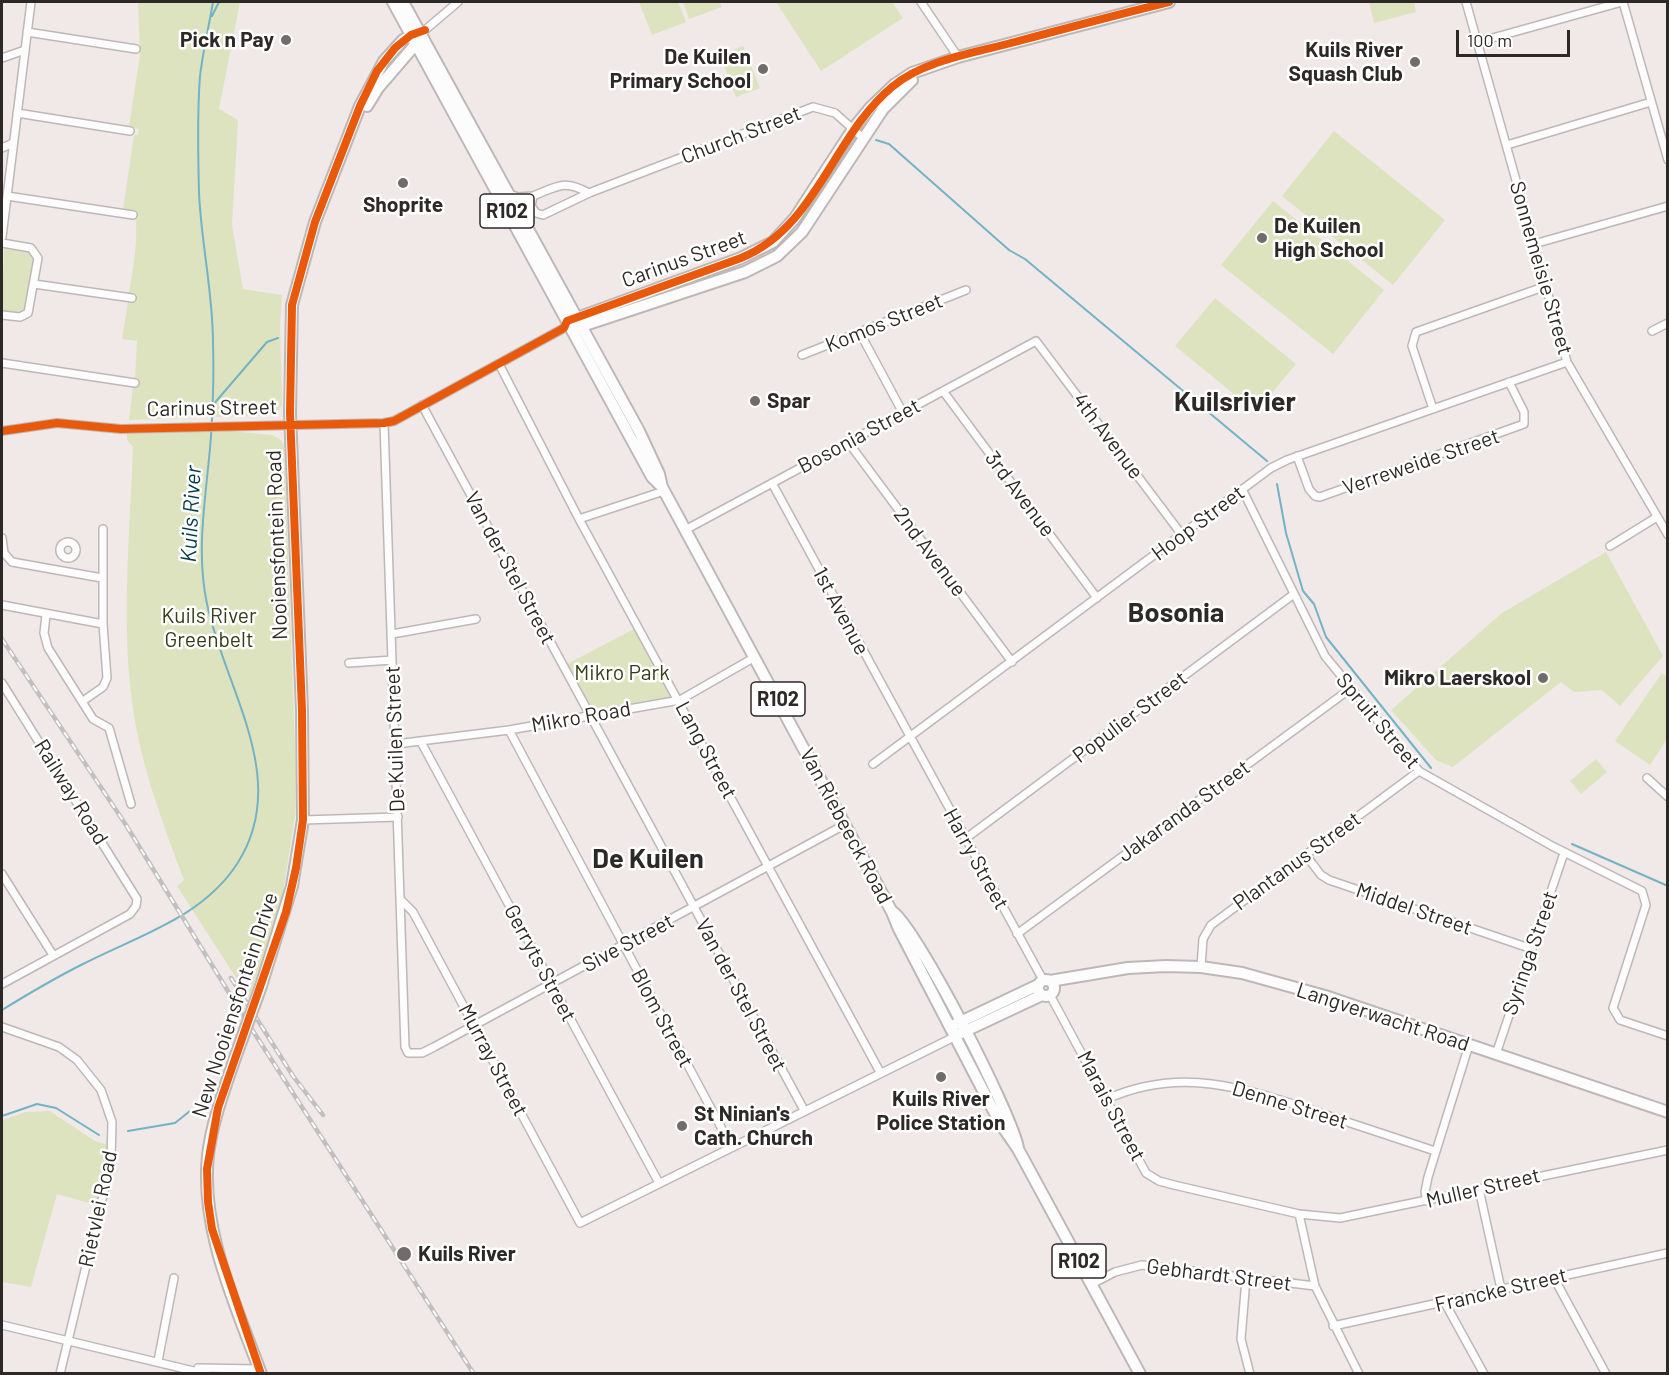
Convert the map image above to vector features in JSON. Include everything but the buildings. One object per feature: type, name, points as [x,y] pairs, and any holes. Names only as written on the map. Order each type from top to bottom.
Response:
[{"type":"street","points":[[2,237],[31,2]]},
{"type":"street","name":"Van Riebeeck Road","points":[[393,2],[419,35],[509,194],[572,325]]},
{"type":"street","name":"Van Riebeeck Road","points":[[403,2],[572,325],[639,431],[659,474],[663,489],[892,912],[901,919],[916,942],[1000,1123],[1018,1149],[1140,1374]]},
{"type":"street","points":[[419,35],[458,2]]},
{"type":"street","points":[[921,2],[958,57]]},
{"type":"street","points":[[853,129],[894,85],[921,69],[1128,7],[1169,2]]},
{"type":"street","name":"Sonnemeisie Street","points":[[1466,2],[1567,362],[1668,535]]},
{"type":"street","points":[[1478,42],[1623,2],[1668,160]]},
{"type":"street","points":[[27,32],[136,49]]},
{"type":"street","name":"Nooiensfontein Road","points":[[303,820],[303,753],[291,425],[292,305],[300,270],[336,163],[370,84],[384,61],[419,35]]},
{"type":"street","points":[[2,58],[25,51]]},
{"type":"street","points":[[863,138],[896,93],[938,64]]},
{"type":"street","points":[[1507,145],[1651,102]]},
{"type":"street","name":"Church Street","points":[[533,196],[531,206],[533,211],[543,214],[589,193],[813,107],[829,110],[863,138]]},
{"type":"street","points":[[17,113],[130,131]]},
{"type":"street","name":"Carinus Street","points":[[2,430],[57,423],[105,428],[394,421],[572,325],[765,247],[791,224],[853,129]]},
{"type":"street","name":"Carinus Street","points":[[572,325],[745,272],[777,256],[802,232],[863,138]]},
{"type":"street","points":[[2,148],[13,143]]},
{"type":"street","points":[[509,194],[524,198],[568,183],[589,193]]},
{"type":"street","points":[[7,196],[133,215]]},
{"type":"street","points":[[1534,244],[1668,206]]},
{"type":"street","points":[[2,243],[28,247],[36,252],[38,258],[27,315],[20,317],[2,315]]},
{"type":"street","points":[[34,284],[132,298]]},
{"type":"street","points":[[1434,409],[1412,346],[1416,332],[1546,286]]},
{"type":"street","name":"Komos Street","points":[[802,356],[966,290]]},
{"type":"street","points":[[1652,331],[1668,323]]},
{"type":"street","points":[[860,333],[903,413]]},
{"type":"street","name":"Bosonia Street","points":[[685,530],[1033,342]]},
{"type":"street","name":"4th Avenue","points":[[1033,342],[1039,343],[1182,535]]},
{"type":"street","name":"Hoop Street","points":[[873,764],[1271,468],[1297,456],[1567,362]]},
{"type":"street","points":[[2,363],[135,382]]},
{"type":"street","name":"Lang Street","points":[[499,364],[579,519],[680,700],[880,1072]]},
{"type":"street","name":"Verreweide Street","points":[[1297,456],[1309,489],[1315,496],[1320,497],[1453,451],[1524,424],[1524,412],[1509,382]]},
{"type":"street","name":"3rd Avenue","points":[[943,391],[1097,598]]},
{"type":"street","name":"Van der Stel Street","points":[[422,405],[804,1110]]},
{"type":"street","name":"De Kuilen Street","points":[[384,423],[405,1047],[408,1053]]},
{"type":"street","name":"2nd Avenue","points":[[848,442],[1012,662]]},
{"type":"street","name":"1st Avenue","points":[[772,483],[910,738]]},
{"type":"street","points":[[579,519],[663,489]]},
{"type":"street","name":"Spruit Street","points":[[1243,491],[1324,656],[1419,771],[1564,853],[1642,891],[1646,904],[1613,1008],[1620,1020],[1668,1036]]},
{"type":"street","points":[[1610,546],[1657,517]]},
{"type":"street","points":[[83,701],[106,682],[102,578],[103,529]]},
{"type":"street","points":[[2,538],[4,553],[12,562],[102,578]]},
{"type":"street","points":[[63,571],[66,558]]},
{"type":"street","name":"Populier Street","points":[[965,840],[1294,594]]},
{"type":"street","points":[[2,604],[46,615],[103,624]]},
{"type":"street","points":[[46,615],[44,633],[48,648],[96,722],[109,728],[131,804]]},
{"type":"street","points":[[392,634],[477,619]]},
{"type":"street","name":"Mikro Road","points":[[396,744],[509,730],[680,700],[754,657]]},
{"type":"street","points":[[349,663],[393,660]]},
{"type":"street","name":"Railway Road","points":[[2,683],[136,895],[137,903],[129,914],[53,956]]},
{"type":"street","name":"Jakaranda Street","points":[[1017,934],[1350,689]]},
{"type":"street","name":"Blom Street","points":[[509,730],[731,1146]]},
{"type":"street","name":"Harry Street","points":[[910,738],[1046,988]]},
{"type":"street","name":"Gerryts Street","points":[[422,742],[659,1183]]},
{"type":"street","name":"Plantanus Street","points":[[1201,967],[1203,939],[1211,925],[1419,771]]},
{"type":"street","points":[[1647,778],[1668,797]]},
{"type":"street","points":[[1660,791],[1668,783]]},
{"type":"street","points":[[303,820],[398,817]]},
{"type":"street","name":"New Nooiensfontein Drive","points":[[260,1371],[227,1279],[212,1229],[208,1202],[208,1162],[213,1127],[292,886],[303,820]]},
{"type":"street","name":"Sive Street","points":[[408,1053],[423,1053],[475,1026],[846,824]]},
{"type":"street","name":"Syringa Street","points":[[1496,1054],[1564,853]]},
{"type":"street","name":"Middel Street","points":[[1305,854],[1321,875],[1329,880],[1532,949]]},
{"type":"street","points":[[2,874],[53,956],[2,984]]},
{"type":"street","points":[[2,892],[11,889]]},
{"type":"street","name":"Murray Street","points":[[401,900],[413,912],[580,1223],[659,1183]]},
{"type":"street","name":"Langverwacht Road","points":[[956,1031],[1046,988],[1091,975],[1128,968],[1201,967],[1242,973],[1295,987],[1668,1112]]},
{"type":"street","name":"Marais Street","points":[[1046,988],[1146,1173],[1152,1178],[1174,1185],[1299,1214]]},
{"type":"street","name":"Rietvlei Road","points":[[2,1027],[51,1044],[77,1060],[101,1090],[112,1122],[111,1162],[60,1374]]},
{"type":"street","points":[[659,1183],[880,1072],[956,1031]]},
{"type":"street","points":[[1426,1201],[1425,1192],[1436,1151],[1469,1045]]},
{"type":"street","name":"Denne Street","points":[[1107,1099],[1136,1088],[1188,1081],[1216,1083],[1251,1090],[1436,1151]]},
{"type":"street","name":"Muller Street","points":[[1299,1214],[1340,1218],[1668,1150]]},
{"type":"street","points":[[1479,1189],[1501,1289]]},
{"type":"street","points":[[1299,1214],[1315,1286],[1359,1374]]},
{"type":"street","name":"Francke Street","points":[[1333,1326],[1666,1255]]},
{"type":"street","name":"Gebhardt Street","points":[[1092,1284],[1114,1272],[1142,1265],[1315,1286]]},
{"type":"street","points":[[158,1361],[174,1278]]},
{"type":"street","points":[[1554,1278],[1606,1374]]},
{"type":"street","points":[[1246,1279],[1240,1339],[1250,1374]]},
{"type":"street","points":[[1445,1302],[1484,1374]]},
{"type":"street","points":[[2,1325],[189,1368],[206,1374]]},
{"type":"street","points":[[189,1368],[260,1371]]},
{"type":"green space","points":[[138,2],[240,2],[219,109],[238,120],[232,225],[243,289],[282,295],[280,325],[282,405],[275,415],[129,420],[133,386],[137,387],[138,380],[135,379],[137,341],[122,339],[128,302],[133,302],[133,295],[129,294],[135,253],[136,222],[135,212],[123,210],[134,135],[138,135],[139,129],[129,127],[140,55]]},
{"type":"green space","points":[[639,2],[678,2],[686,22],[652,35]]},
{"type":"green space","points":[[683,2],[720,2],[722,7],[689,19]]},
{"type":"green space","points":[[776,2],[892,2],[903,18],[821,71]]},
{"type":"green space","points":[[1369,2],[1414,2],[1416,12],[1374,23]]},
{"type":"green space","points":[[743,46],[760,88],[736,97],[720,55]]},
{"type":"green space","points":[[1334,131],[1445,220],[1393,285],[1282,196]]},
{"type":"green space","points":[[1273,201],[1384,290],[1333,354],[1221,265]]},
{"type":"green space","points":[[7,247],[30,251],[35,258],[25,310],[20,314],[2,312],[4,249]]},
{"type":"green space","points":[[1215,298],[1296,364],[1256,412],[1175,346]]},
{"type":"green space","name":"Kuils River Greenbelt","points":[[229,431],[272,435],[281,440],[284,445],[296,775],[295,816],[282,898],[249,998],[177,886],[184,880],[162,820],[143,757],[134,715],[128,648],[127,581],[133,447],[127,440],[127,434]]},
{"type":"green space","points":[[1606,552],[1663,656],[1620,706],[1602,690],[1574,692],[1561,682],[1453,767],[1436,760],[1391,710],[1502,613]]},
{"type":"green space","name":"Mikro Park","points":[[636,628],[670,692],[670,697],[593,710],[567,664]]},
{"type":"green space","points":[[1662,673],[1667,677],[1667,739],[1650,765],[1615,741]]},
{"type":"green space","points":[[1596,759],[1607,772],[1581,794],[1570,781]]},
{"type":"green space","points":[[50,1111],[95,1141],[108,1145],[96,1205],[57,1194],[31,1287],[2,1282],[2,1120],[26,1112]]},
{"type":"waterway","name":"Kuils River","points":[[2,1010],[73,969],[187,912],[223,883],[237,864],[252,832],[258,800],[256,767],[249,734],[207,604],[202,562],[203,520],[212,424],[213,366],[211,305],[200,211],[198,120],[200,76],[213,2]]},
{"type":"waterway","points":[[212,16],[219,2]]},
{"type":"waterway","points":[[876,140],[889,144],[1009,250],[1025,259],[1267,461]]},
{"type":"waterway","points":[[212,406],[267,342],[278,338]]},
{"type":"waterway","points":[[1277,484],[1286,533],[1303,591],[1314,604],[1326,637],[1431,768]]},
{"type":"waterway","points":[[1572,844],[1668,886]]},
{"type":"waterway","points":[[2,1116],[37,1104],[56,1108],[99,1135]]},
{"type":"waterway","points":[[128,1131],[175,1123],[190,1111]]},
{"type":"railway","points":[[2,639],[126,825],[242,1014],[474,1374]]},
{"type":"railway","points":[[231,978],[293,1076],[323,1115]]},
{"type":"cycle path","points":[[2,431],[57,423],[121,429],[394,421],[564,328],[567,321],[741,258],[767,244],[788,226],[806,204],[854,130],[872,107],[904,78],[933,64],[965,54],[1169,2]]},
{"type":"cycle path","points":[[261,1374],[212,1229],[207,1169],[218,1108],[286,912],[296,868],[303,820],[302,710],[290,413],[292,305],[315,222],[360,106],[377,71],[395,48],[411,35],[425,30]]},
{"type":"place","name":"Pick n Pay","points":[[286,40]]},
{"type":"place","name":"Kuils River Squash Club","points":[[1415,62]]},
{"type":"place","name":"De Kuilen Primary School","points":[[763,69]]},
{"type":"place","name":"Shoprite","points":[[403,183]]},
{"type":"place","name":"De Kuilen High School","points":[[1262,238]]},
{"type":"place","name":"Spar","points":[[755,401]]},
{"type":"place","name":"Mikro Laerskool","points":[[1543,678]]},
{"type":"place","name":"Kuils River Police Station","points":[[941,1077]]},
{"type":"place","name":"St Ninian's Cath. Church","points":[[682,1126]]},
{"type":"place","name":"Kuils River","points":[[404,1254]]},
{"type":"district","name":"Kuilsrivier","points":[[1235,402]]},
{"type":"district","name":"Bosonia","points":[[1176,613]]},
{"type":"district","name":"De Kuilen","points":[[648,859]]}]
